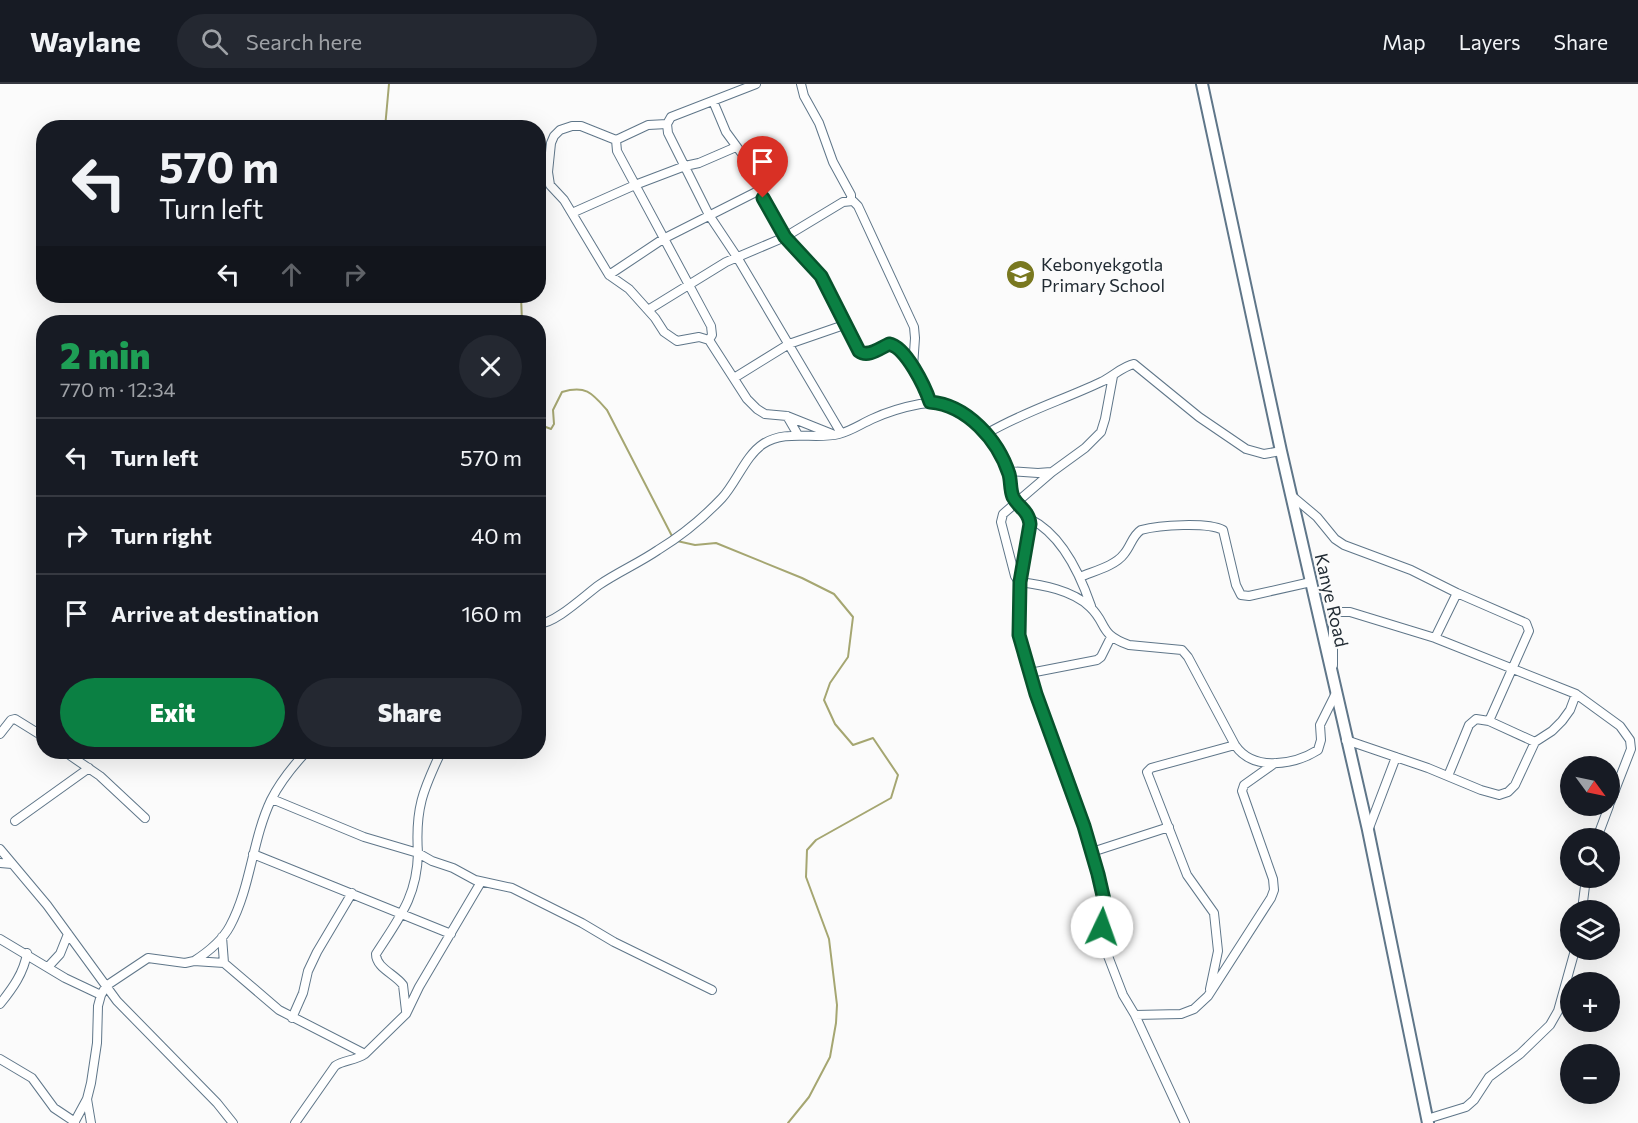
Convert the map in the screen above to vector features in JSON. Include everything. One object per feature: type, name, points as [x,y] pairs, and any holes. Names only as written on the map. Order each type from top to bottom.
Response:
[{"type":"main road","name":"Kanye Road","points":[[1202,84],[1281,451],[1368,830],[1427,1121]]},
{"type":"street","points":[[756,84],[671,117],[667,124],[670,141],[709,215],[789,344],[837,434]]},
{"type":"street","points":[[801,84],[804,96],[819,123],[833,162],[851,195],[851,201]]},
{"type":"street","points":[[713,101],[726,132],[748,162],[785,237],[821,276],[844,325],[861,353],[868,354],[891,344],[900,349],[913,367],[930,402]]},
{"type":"street","points":[[667,124],[648,125],[616,140],[576,126],[564,128],[554,136],[551,143],[548,181],[564,200],[609,275],[629,289],[664,332],[674,340],[684,341],[699,337],[709,340],[747,399],[757,410],[837,434]]},
{"type":"street","points":[[616,140],[617,151],[711,326],[712,335],[709,340]]},
{"type":"street","points":[[572,213],[635,185],[699,163],[736,147]]},
{"type":"street","points":[[609,275],[663,239],[760,190]]},
{"type":"street","points":[[648,310],[688,284],[737,257],[785,237],[843,202],[851,201],[858,206],[914,327],[913,367]]},
{"type":"street","points":[[734,378],[789,344],[844,325]]},
{"type":"street","points":[[986,434],[1019,416],[1113,376],[1128,366],[1136,365],[1199,417],[1246,449],[1264,454],[1281,451]]},
{"type":"street","points":[[1091,607],[1082,600],[1056,589],[1020,582],[1013,572],[1001,522],[1003,514],[1101,432],[1113,376]]},
{"type":"street","points":[[546,622],[615,574],[659,550],[699,520],[722,497],[758,448],[772,439],[798,435],[837,434],[883,414],[930,402],[951,408],[975,423],[986,434],[1008,471],[1012,492],[1017,502],[1030,519],[1044,527],[1057,541],[1080,577],[1091,607],[1111,637],[1129,645],[1179,649],[1185,652],[1236,745],[1246,757],[1275,764],[1287,762],[1318,750],[1320,725],[1336,693]]},
{"type":"street","points":[[789,420],[798,435]]},
{"type":"street","points":[[783,437],[789,420]]},
{"type":"street","points":[[1008,471],[1052,472]]},
{"type":"street","points":[[1292,496],[1317,517],[1344,545],[1411,570],[1526,623],[1529,631],[1489,721]]},
{"type":"street","points":[[1030,519],[1028,544],[1020,582],[1019,635],[1092,852],[1104,900],[1102,934],[1123,995],[1135,1015],[1185,1123]]},
{"type":"street","points":[[1080,577],[1118,560],[1125,554],[1135,535],[1142,530],[1193,526],[1223,530],[1236,585],[1241,595],[1249,596],[1311,582]]},
{"type":"street","points":[[1435,638],[1457,593]]},
{"type":"street","points":[[1332,673],[1334,650],[1332,620],[1333,615],[1337,612],[1350,612],[1435,638],[1576,694],[1620,726],[1630,740],[1631,749],[1620,776]]},
{"type":"street","points":[[1030,673],[1097,660],[1101,657],[1111,637]]},
{"type":"street","points":[[1346,740],[1448,776],[1486,793],[1499,795],[1508,792],[1515,785],[1535,742],[1562,721],[1570,710],[1576,694]]},
{"type":"street","points":[[0,734],[11,720],[15,719],[36,732]]},
{"type":"street","points":[[1448,776],[1472,721],[1476,719],[1489,721],[1535,742]]},
{"type":"street","points":[[1208,996],[1218,951],[1214,913],[1187,875],[1147,776],[1148,770],[1236,745]]},
{"type":"street","points":[[1368,830],[1396,757]]},
{"type":"street","points":[[76,759],[89,768],[145,818]]},
{"type":"street","points":[[194,961],[206,953],[230,927],[272,799],[300,759]]},
{"type":"street","points":[[406,1014],[403,984],[376,959],[376,954],[401,914],[416,883],[418,853],[416,826],[421,797],[438,759]]},
{"type":"street","points":[[1135,1015],[1181,1014],[1194,1009],[1208,996],[1266,906],[1274,890],[1272,879],[1242,792],[1244,785],[1275,764]]},
{"type":"street","points":[[15,821],[89,768]]},
{"type":"street","points":[[272,799],[364,837],[418,853],[481,882],[512,888],[712,990]]},
{"type":"street","points":[[1092,852],[1169,827]]},
{"type":"street","points":[[0,849],[68,933],[106,986],[144,1030],[217,1103],[232,1123]]},
{"type":"street","points":[[254,854],[451,934]]},
{"type":"street","points":[[0,863],[12,864]]},
{"type":"street","points":[[295,1123],[335,1066],[359,1059],[406,1014],[418,987],[481,882]]},
{"type":"street","points":[[292,1018],[312,962],[352,893]]},
{"type":"street","points":[[48,967],[60,954],[68,933]]},
{"type":"street","points":[[222,937],[224,963]]},
{"type":"street","points":[[0,939],[101,995]]},
{"type":"street","points":[[0,1004],[20,976],[27,953]]},
{"type":"street","points":[[0,1059],[32,1078],[54,1107],[74,1122],[87,1099],[95,1062],[98,1006],[101,995],[106,986],[148,958],[185,963],[194,961],[224,963],[266,1001],[292,1018],[365,1054]]},
{"type":"street","points":[[1427,1121],[1466,1107],[1474,1100],[1489,1077],[1520,1054],[1550,1025],[1558,1011],[1572,960]]},
{"type":"street","points":[[87,1099],[91,1123]]},
{"type":"waterway","points":[[386,120],[389,84]]},
{"type":"waterway","points":[[521,303],[522,315]]},
{"type":"waterway","points":[[546,427],[551,429],[554,424],[553,410],[562,392],[577,389],[592,395],[607,410],[673,538]]},
{"type":"waterway","points":[[677,541],[695,545],[716,543],[802,578],[834,594],[853,617],[848,657],[830,683],[824,700],[835,724],[853,745],[873,738],[898,775],[891,798],[816,840],[807,850],[806,877],[829,939],[837,1005],[836,1023],[830,1057],[809,1097],[788,1123]]},
{"type":"place","name":"Kebonyekgotla Primary School","points":[[1020,274]]},
{"type":"route","points":[[763,198],[779,229],[821,276],[859,351],[868,354],[889,344],[894,345],[913,367],[930,402],[951,408],[982,428],[1008,471],[1014,498],[1028,514],[1030,524],[1028,544],[1020,582],[1019,635],[1036,694],[1084,826],[1098,874],[1104,900],[1102,927]]}]
